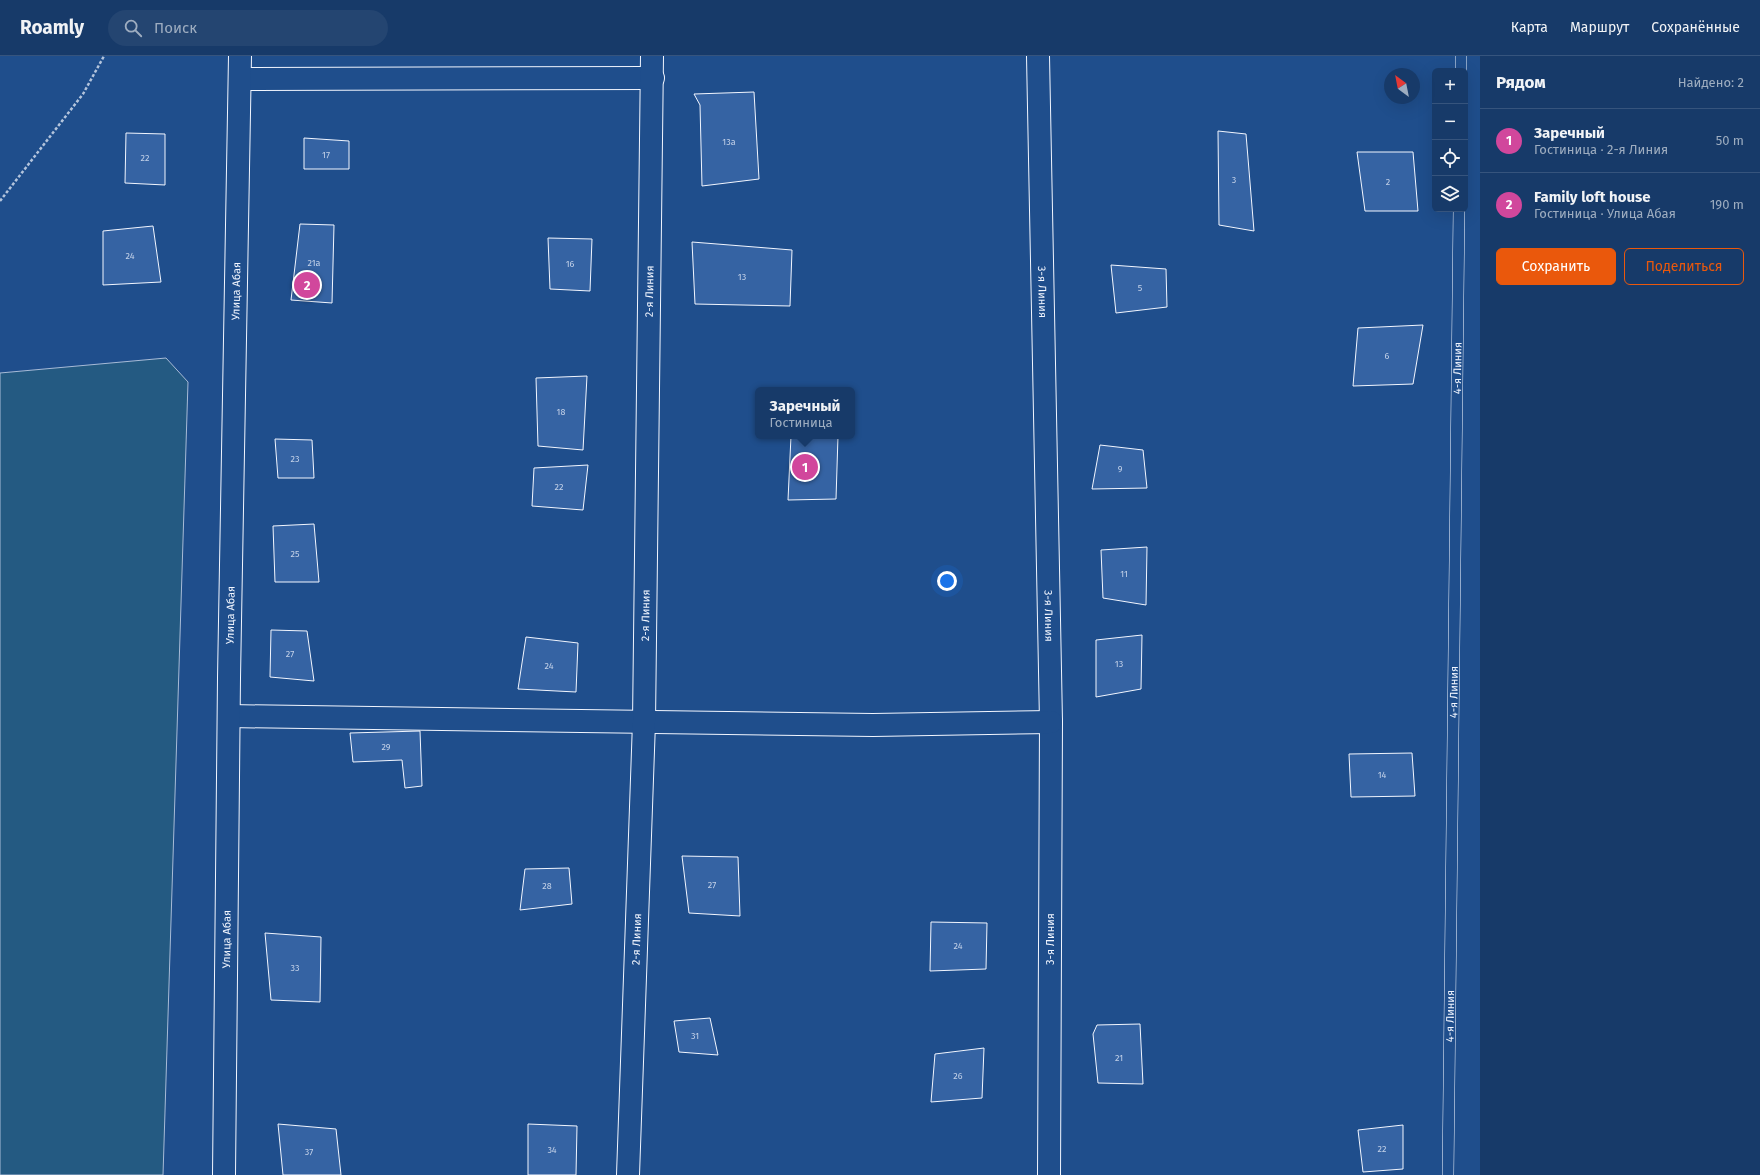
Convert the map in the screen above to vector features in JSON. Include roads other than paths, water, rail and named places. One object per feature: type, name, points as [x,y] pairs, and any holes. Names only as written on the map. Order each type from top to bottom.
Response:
[{"type":"street","name":"Улица Абая","points":[[224,1175],[228,716],[240,56]]},
{"type":"street","name":"2-я Линия","points":[[628,1175],[644,722],[653,78],[652,56]]},
{"type":"street","name":"3-я Линия","points":[[1038,56],[1051,722],[1049,1175]]},
{"type":"street","points":[[240,79],[653,78]]},
{"type":"street","points":[[228,716],[873,725],[1051,722]]},
{"type":"lane","points":[[1461,56],[1461,68]]},
{"type":"lane","name":"4-я Линия","points":[[1448,1175],[1459,212]]},
{"type":"place","name":"Family loft house","points":[[307,285]]},
{"type":"place","name":"Заречный","points":[[805,467]]}]
